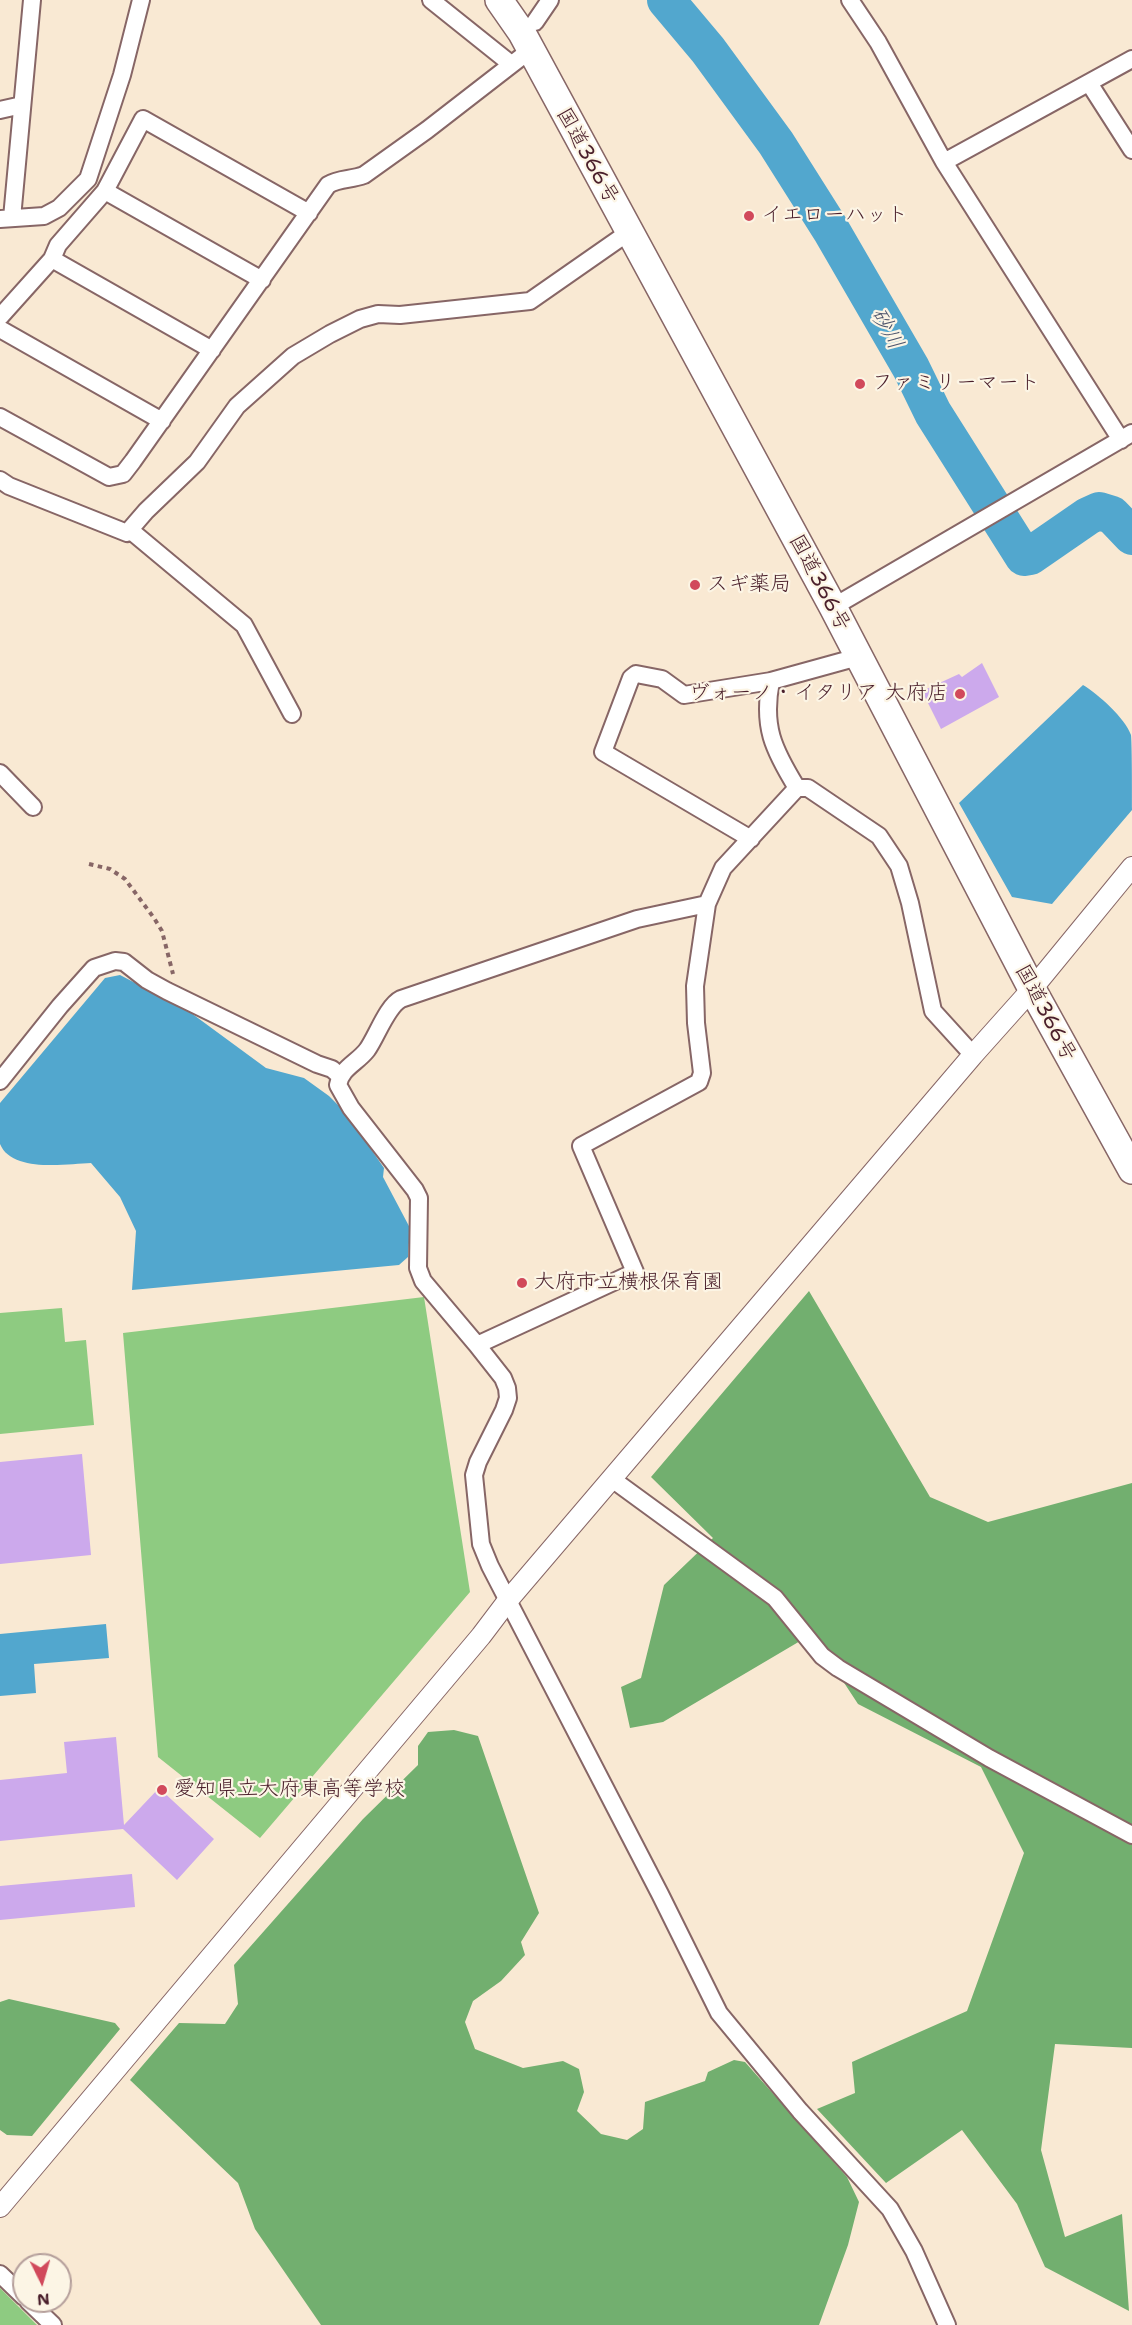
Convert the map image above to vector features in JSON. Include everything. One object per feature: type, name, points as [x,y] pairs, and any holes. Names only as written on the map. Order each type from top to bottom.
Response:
[{"type":"highway","name":"国道366号","points":[[499,0],[522,33],[520,57],[629,232],[833,607],[1032,989],[1132,1170]]},
{"type":"street","points":[[32,0],[22,105],[6,219],[44,216],[59,208],[88,179],[122,75],[141,0]]},
{"type":"street","points":[[0,417],[109,477],[123,474],[328,185],[337,180],[354,179],[364,175],[427,130],[520,57],[431,0]]},
{"type":"street","points":[[535,22],[550,0]]},
{"type":"street","points":[[833,607],[1126,437],[944,162],[878,42],[850,0]]},
{"type":"street","points":[[944,162],[1132,59]]},
{"type":"street","points":[[1089,83],[1132,150]]},
{"type":"street","points":[[0,110],[22,105]]},
{"type":"street","points":[[0,317],[52,259],[58,245],[105,191],[143,119],[309,213]]},
{"type":"street","points":[[105,191],[262,280]]},
{"type":"street","points":[[0,480],[9,486],[127,533],[146,511],[197,462],[237,406],[293,356],[360,319],[378,314],[400,315],[530,301],[629,232]]},
{"type":"street","points":[[52,259],[212,350]]},
{"type":"street","points":[[0,328],[162,421]]},
{"type":"street","points":[[130,530],[244,625],[292,714]]},
{"type":"street","points":[[751,838],[603,752],[631,678],[636,674],[662,679],[684,695],[771,681],[858,657]]},
{"type":"street","points":[[771,681],[767,699],[767,725],[782,764],[797,788]]},
{"type":"street","points":[[0,773],[33,807]]},
{"type":"street","points":[[477,1345],[635,1272],[581,1146],[699,1082],[702,1073],[696,1023],[695,986],[706,904],[723,868],[797,788],[808,788],[879,836],[899,866],[913,914],[933,1011],[973,1055]]},
{"type":"street","points":[[0,2207],[466,1655],[509,1599],[973,1055],[1032,989],[1132,867]]},
{"type":"street","points":[[706,904],[637,919],[401,999],[394,1005],[366,1050],[339,1076],[338,1085],[351,1108],[419,1198],[418,1268],[423,1281],[503,1378],[507,1388],[508,1398],[504,1410],[478,1462],[474,1479],[481,1544],[490,1566],[509,1599],[719,2013],[800,2110],[890,2209],[914,2251],[947,2325]]},
{"type":"street","points":[[0,1081],[60,1006],[94,968],[115,961],[124,962],[147,980],[167,991],[332,1069],[339,1076]]},
{"type":"street","points":[[612,1479],[776,1598],[822,1656],[838,1668],[989,1758],[1132,1835]]},
{"type":"street","points":[[0,2274],[12,2286]]},
{"type":"street","points":[[40,2313],[53,2325]]},
{"type":"path","points":[[89,864],[110,869],[131,886],[162,931],[171,971],[175,977]]},
{"type":"green space","points":[[809,1291],[930,1497],[988,1522],[1132,1483],[1132,2048],[1055,2044],[1041,2150],[1065,2237],[1122,2214],[1129,2311],[1045,2267],[1017,2204],[962,2130],[886,2183],[817,2109],[855,2093],[852,2062],[967,2011],[1024,1853],[981,1767],[858,1704],[812,1634],[663,1722],[630,1728],[621,1687],[641,1678],[664,1585],[713,1538],[651,1477]]},
{"type":"green space","points":[[424,1297],[470,1592],[260,1838],[158,1757],[123,1333]]},
{"type":"green space","points":[[62,1308],[65,1342],[86,1340],[94,1425],[0,1434],[0,1313]]},
{"type":"green space","points":[[454,1730],[478,1736],[539,1913],[521,1942],[525,1955],[501,1981],[473,2001],[465,2022],[475,2049],[523,2068],[563,2061],[579,2069],[584,2092],[577,2111],[601,2134],[627,2140],[643,2129],[645,2102],[705,2081],[708,2072],[734,2060],[745,2062],[847,2177],[859,2202],[848,2245],[819,2325],[321,2325],[255,2229],[238,2183],[130,2080],[179,2023],[225,2024],[238,2004],[234,1965],[363,1819],[418,1765],[418,1746],[428,1732]]},
{"type":"green space","points":[[9,1999],[115,2023],[120,2029],[32,2136],[7,2135],[0,2130],[0,2002]]},
{"type":"green space","points":[[0,2288],[12,2300],[12,2313],[25,2313],[37,2325],[0,2325]]},
{"type":"water","points":[[1083,685],[1110,707],[1123,721],[1131,735],[1132,810],[1052,904],[1012,897],[959,803]]},
{"type":"water","points":[[120,975],[187,1010],[266,1068],[304,1078],[329,1096],[346,1113],[384,1168],[383,1177],[410,1228],[408,1257],[399,1265],[132,1290],[136,1231],[120,1197],[91,1163],[41,1165],[27,1163],[6,1153],[0,1144],[0,1103],[105,978]]},
{"type":"water","points":[[106,1624],[109,1658],[34,1664],[36,1693],[0,1696],[0,1634]]},
{"type":"building","name":"ヴォーノ・イタリア 大府店","points":[[982,663],[999,697],[941,729],[922,691],[959,674],[962,677]]},
{"type":"building","points":[[82,1454],[91,1555],[0,1564],[0,1462]]},
{"type":"building","points":[[116,1737],[124,1825],[159,1788],[214,1839],[177,1880],[123,1829],[0,1841],[0,1780],[67,1773],[64,1742]]},
{"type":"building","points":[[132,1874],[135,1907],[0,1920],[0,1886]]},
{"type":"waterway","name":"砂川","points":[[666,0],[708,50],[776,143],[831,230],[911,368],[933,413],[1024,557],[1030,556],[1088,516],[1099,511],[1112,515],[1132,536]]},
{"type":"place","name":"イエローハット","points":[[749,216]]},
{"type":"place","name":"ファミリーマート","points":[[860,384]]},
{"type":"place","name":"スギ薬局","points":[[695,585]]},
{"type":"place","name":"ヴォーノ・イタリア 大府店","points":[[960,694]]},
{"type":"place","name":"大府市立横根保育園","points":[[522,1283]]},
{"type":"place","name":"愛知県立大府東高等学校","points":[[162,1790]]}]
